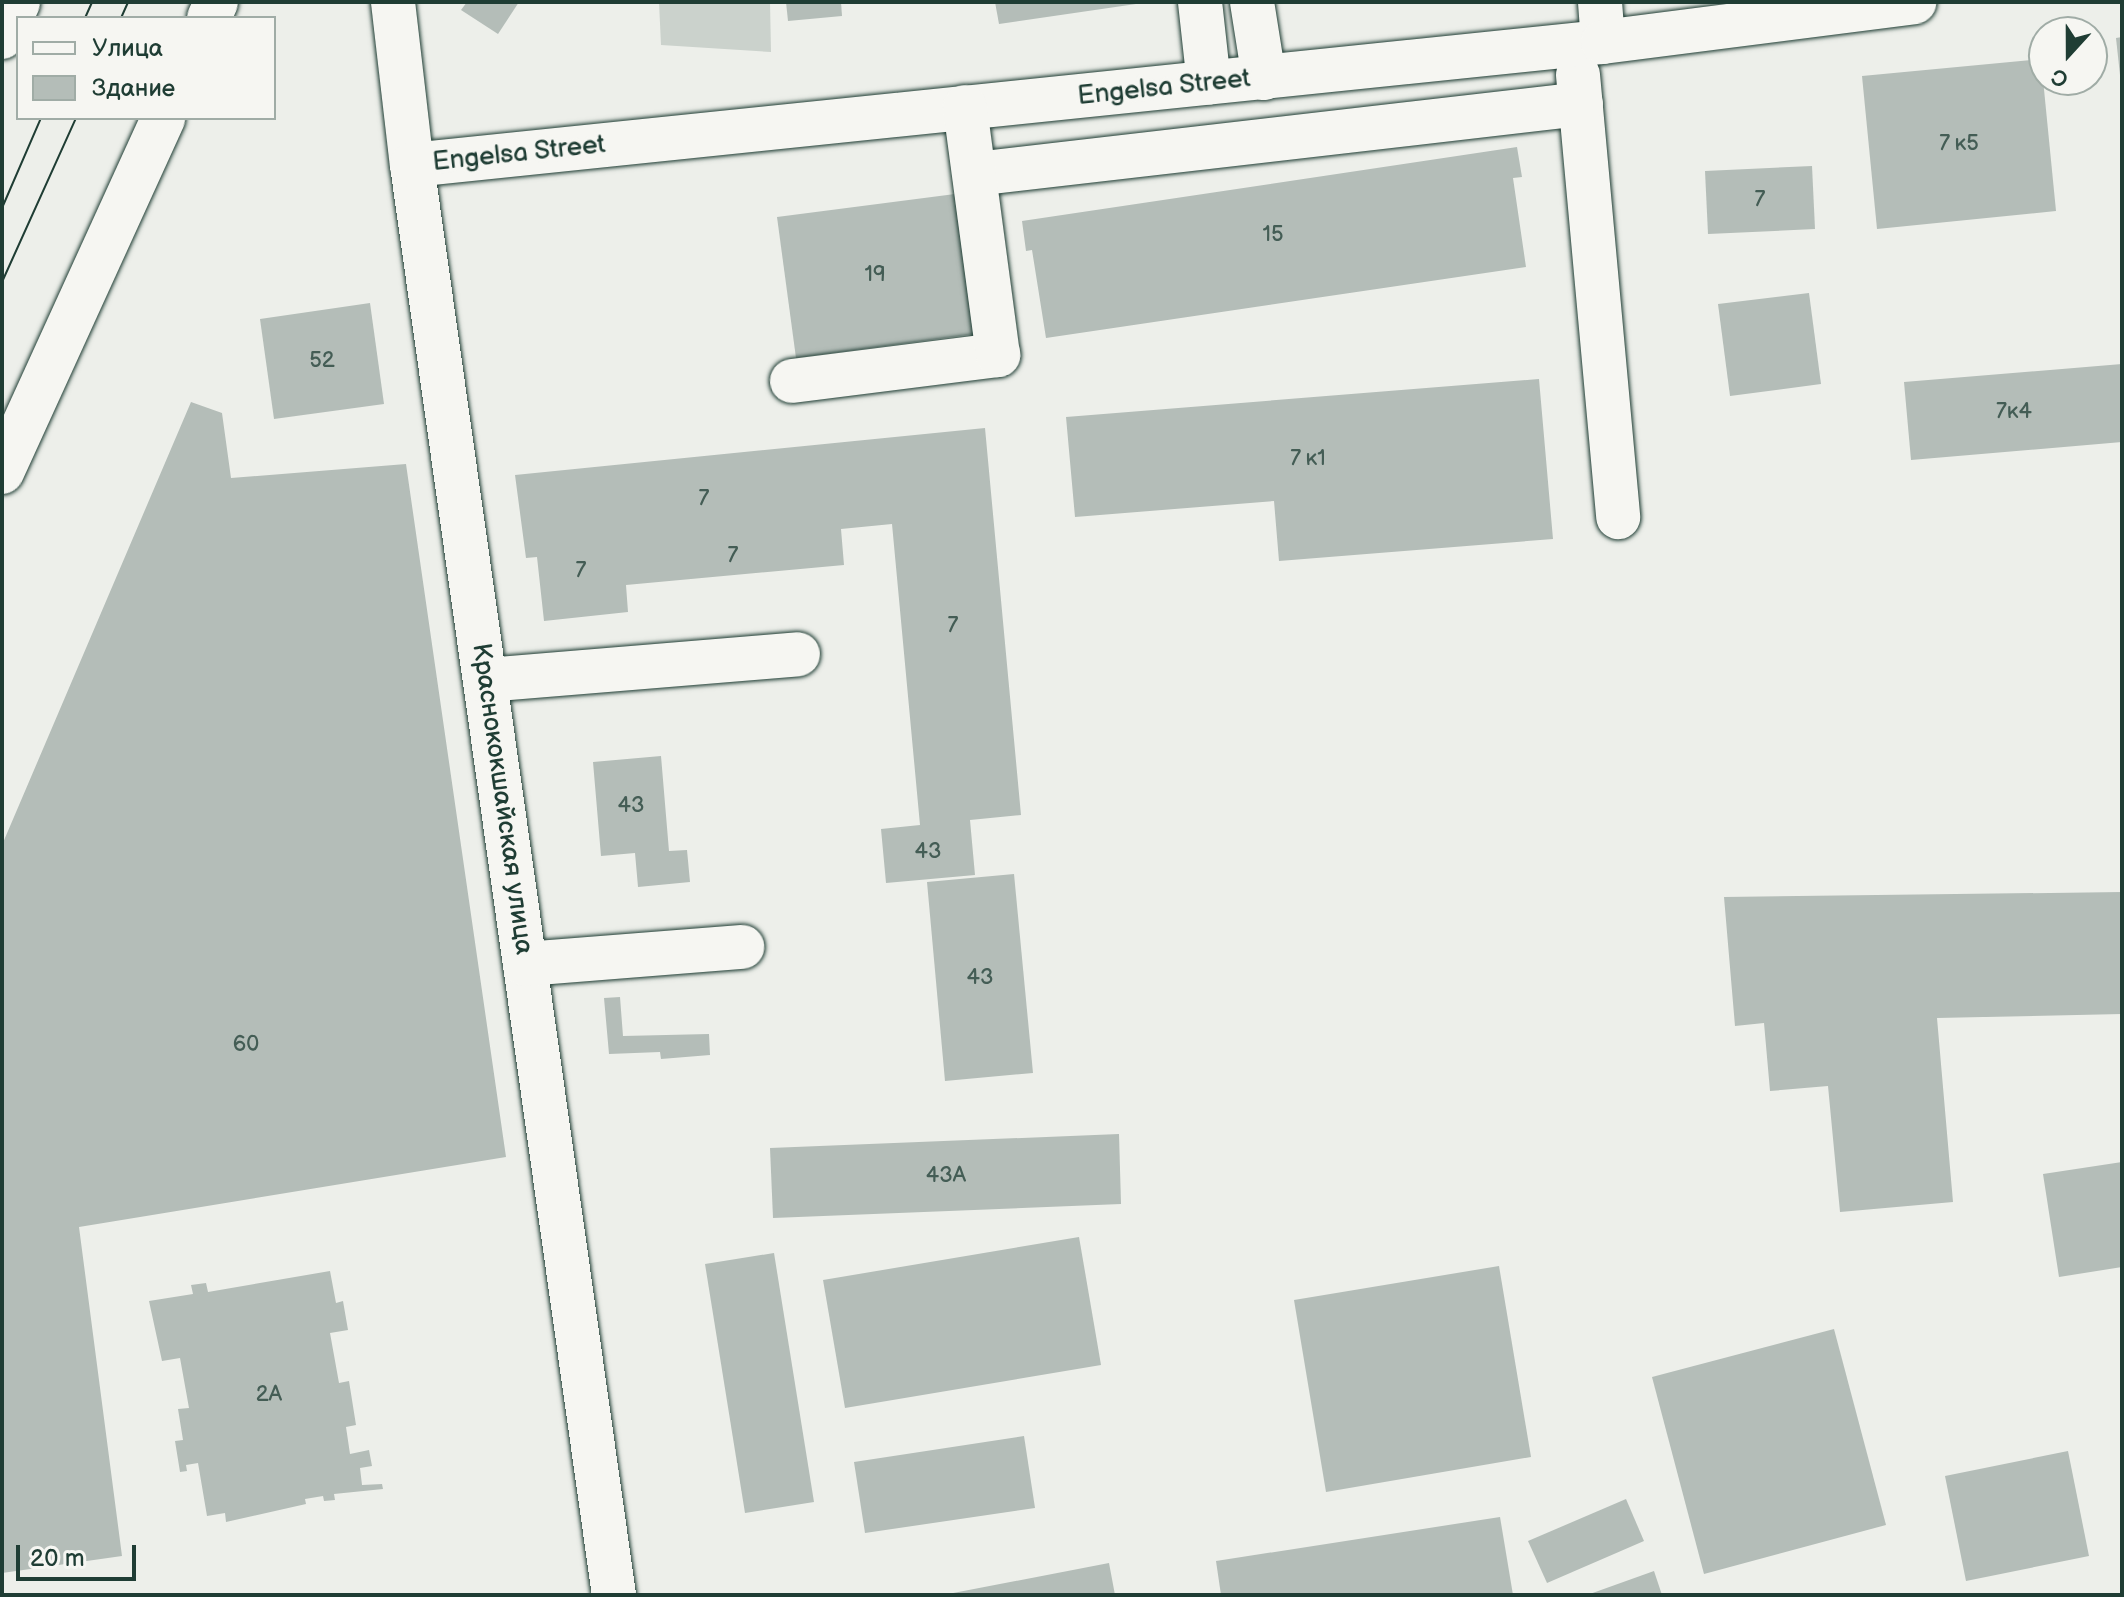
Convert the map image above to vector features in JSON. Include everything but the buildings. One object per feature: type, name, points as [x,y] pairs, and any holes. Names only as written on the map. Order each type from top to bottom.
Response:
[{"type":"street","points":[[2,37],[18,2]]},
{"type":"street","name":"Краснококшайская улица","points":[[393,2],[412,165],[614,1595]]},
{"type":"street","points":[[1200,2],[1209,83]]},
{"type":"street","points":[[1252,2],[1264,78]]},
{"type":"street","name":"Engelsa Street","points":[[412,165],[1264,78],[1593,30],[1903,3]]},
{"type":"street","points":[[1593,30],[1581,104],[1618,517]]},
{"type":"street","points":[[975,174],[1581,104]]},
{"type":"street","points":[[792,381],[998,355],[965,107]]},
{"type":"street","points":[[2,472],[162,120]]},
{"type":"street","points":[[485,680],[798,654]]},
{"type":"street","points":[[525,964],[742,947]]},
{"type":"shaded area","points":[[659,2],[770,2],[771,52],[661,45]]},
{"type":"tram line","points":[[86,16],[92,2]]},
{"type":"tram line","points":[[122,16],[128,2]]},
{"type":"tram line","points":[[2,208],[40,120]]},
{"type":"tram line","points":[[2,282],[75,120]]}]
